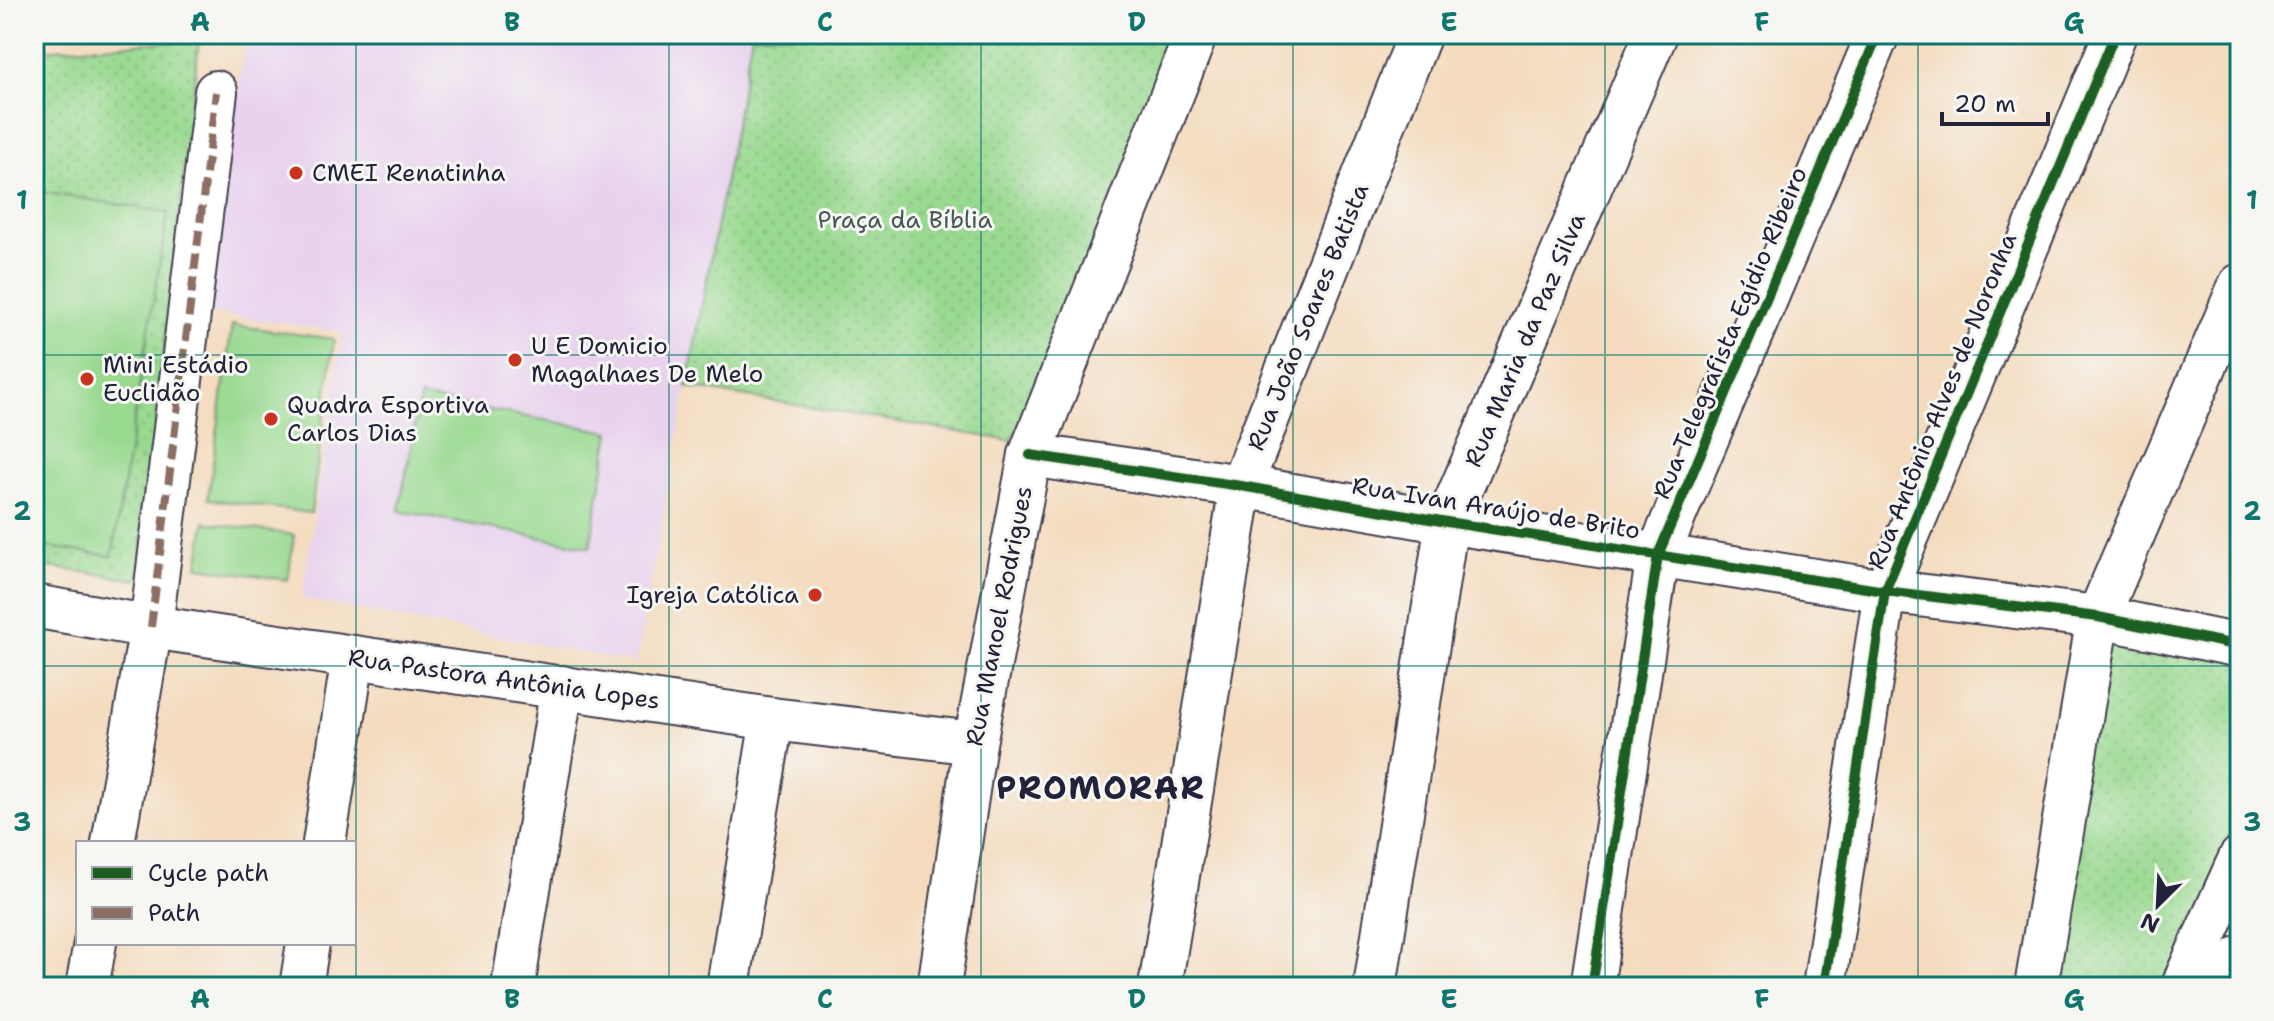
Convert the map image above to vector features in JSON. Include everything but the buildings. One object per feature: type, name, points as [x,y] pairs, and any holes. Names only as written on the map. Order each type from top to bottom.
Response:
[{"type":"street","name":"Rua Manoel Rodrigues","points":[[939,987],[975,743],[1030,455],[1196,34]]},
{"type":"street","name":"Rua João Soares Batista","points":[[1160,987],[1241,486],[1420,34]]},
{"type":"street","name":"Rua Maria da Paz Silva","points":[[1375,987],[1447,522],[1656,34]]},
{"type":"street","name":"Rua Telegrafista Egídio Ribeiro","points":[[1592,987],[1658,555],[1878,34]]},
{"type":"street","name":"Rua Antônio Alves de Noronha","points":[[1824,987],[1885,591],[2115,34]]},
{"type":"street","points":[[113,841],[151,627],[216,92]]},
{"type":"street","points":[[2036,987],[2098,617],[2240,285]]},
{"type":"street","name":"Rua Ivan Araújo de Brito","points":[[1030,455],[1241,486],[1885,591],[2098,617],[2240,646]]},
{"type":"street","name":"Rua Pastora Antônia Lopes","points":[[34,606],[151,627],[772,719],[975,743]]},
{"type":"street","points":[[324,841],[353,657]]},
{"type":"street","points":[[513,987],[562,687]]},
{"type":"street","points":[[728,987],[772,719]]},
{"type":"street","points":[[2182,987],[2240,858]]},
{"type":"street","points":[[87,987],[95,945]]},
{"type":"street","points":[[301,987],[308,945]]},
{"type":"street","points":[[2227,987],[2240,957]]},
{"type":"shaded area","name":"U E Domicio Magalhaes De Melo","points":[[246,34],[752,34],[636,663],[302,599],[342,332],[205,312]]},
{"type":"green space","name":"Praça da Bíblia","points":[[752,34],[1181,34],[1012,441],[687,387]]},
{"type":"green space","points":[[199,40],[138,580],[34,565],[34,50]]},
{"type":"green space","name":"Mini Estádio Euclidão","points":[[34,191],[168,212],[112,556],[34,545]]},
{"type":"green space","name":"Quadra Esportiva Carlos Dias","points":[[232,325],[334,339],[311,513],[208,499]]},
{"type":"green space","points":[[420,397],[610,432],[590,547],[399,511]]},
{"type":"green space","points":[[205,522],[294,535],[288,580],[198,567]]},
{"type":"green space","points":[[2102,624],[2240,656],[2240,850],[2179,987],[2050,987]]},
{"type":"marked path","points":[[151,627],[216,92]]},
{"type":"cycle path","points":[[1592,987],[1658,555],[1878,34]]},
{"type":"cycle path","points":[[1824,987],[1885,591],[2115,34]]},
{"type":"cycle path","points":[[1030,455],[1241,486],[1885,591],[2098,617],[2240,646]]},
{"type":"place","name":"CMEI Renatinha","points":[[296,173]]},
{"type":"place","name":"U E Domicio Magalhaes De Melo","points":[[515,360]]},
{"type":"place","name":"Mini Estádio Euclidão","points":[[87,379]]},
{"type":"place","name":"Quadra Esportiva Carlos Dias","points":[[271,419]]},
{"type":"place","name":"Igreja Católica","points":[[815,595]]},
{"type":"district","name":"PROMORAR","points":[[1101,788]]}]
